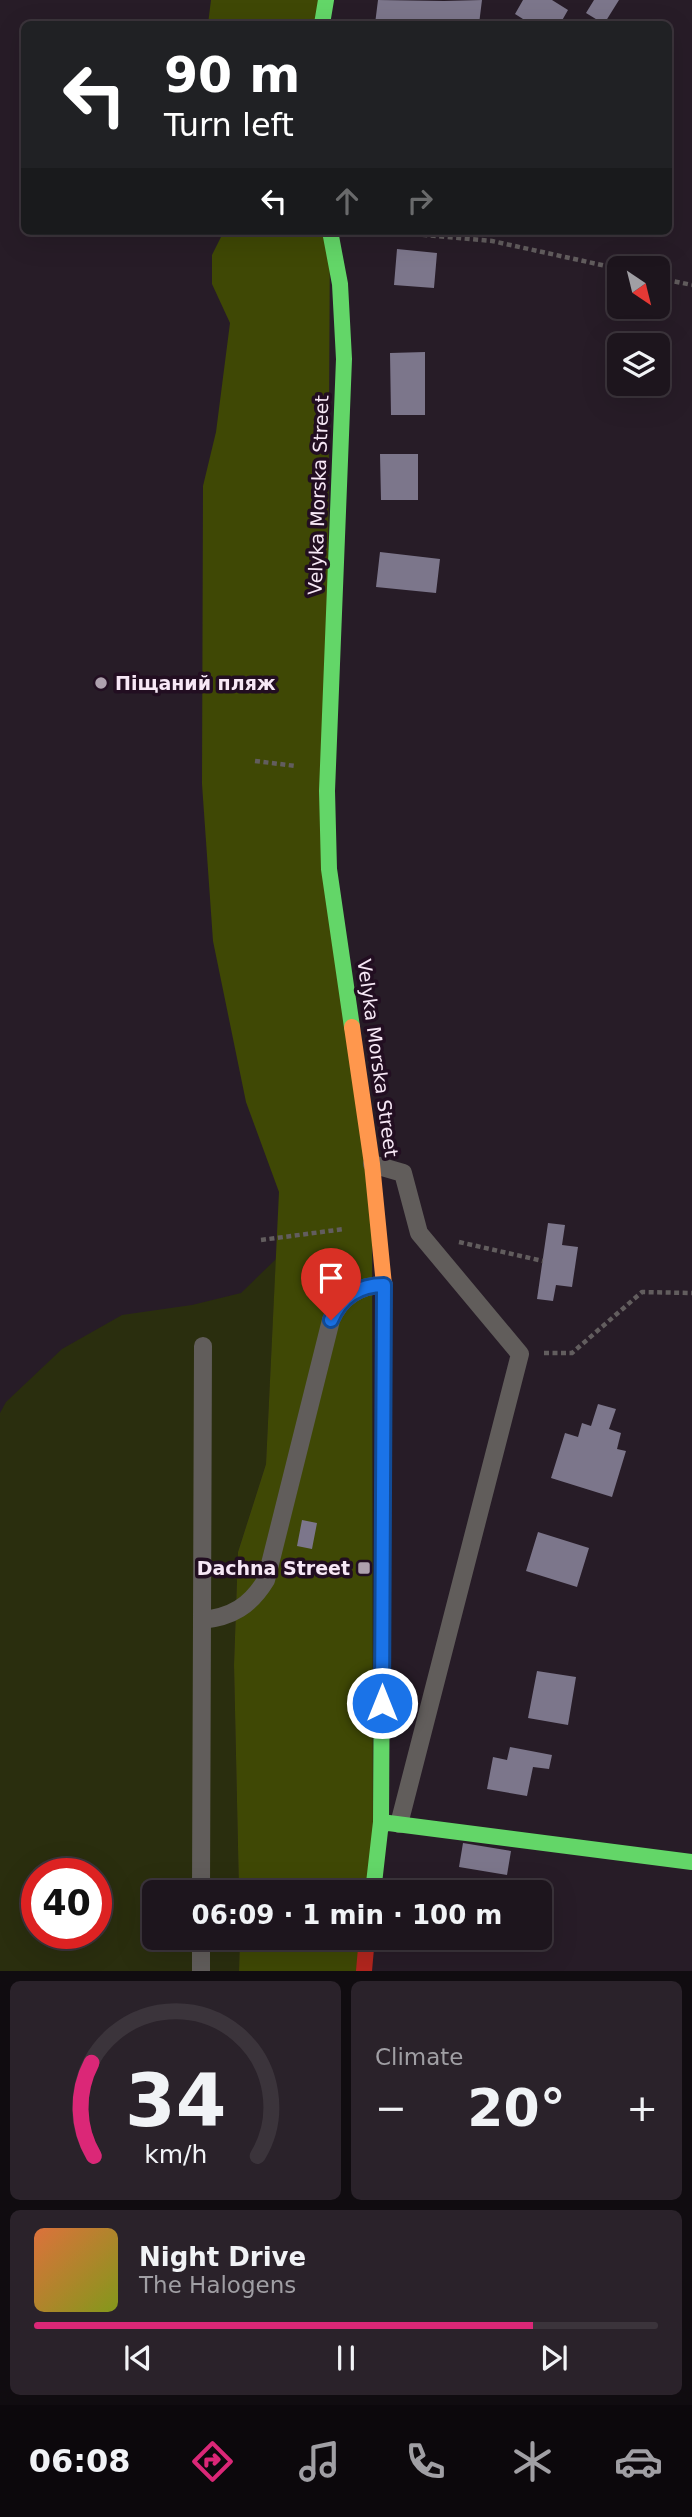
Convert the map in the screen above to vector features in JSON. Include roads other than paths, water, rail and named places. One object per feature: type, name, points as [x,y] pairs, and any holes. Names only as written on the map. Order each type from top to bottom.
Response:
[{"type":"street","points":[[322,21],[326,0]]},
{"type":"street","name":"Velyka Morska Street","points":[[331,235],[340,284],[344,359],[327,791],[329,869],[372,1164],[384,1285],[381,1822],[374,1880]]},
{"type":"street","points":[[381,1822],[692,1862]]},
{"type":"street","points":[[364,1971],[366,1950]]},
{"type":"lane","points":[[372,1164],[402,1173],[419,1233],[520,1354],[399,1824]]},
{"type":"lane","points":[[202,1620],[233,1614],[257,1594],[266,1580],[335,1309],[352,1293],[373,1285],[384,1285]]},
{"type":"lane","points":[[201,1880],[203,1346]]},
{"type":"lane","points":[[201,1950],[201,1971]]},
{"type":"place","name":"Піщаний пляж","points":[[101,683]]},
{"type":"place","name":"Dachna Street","points":[[364,1568]]}]
